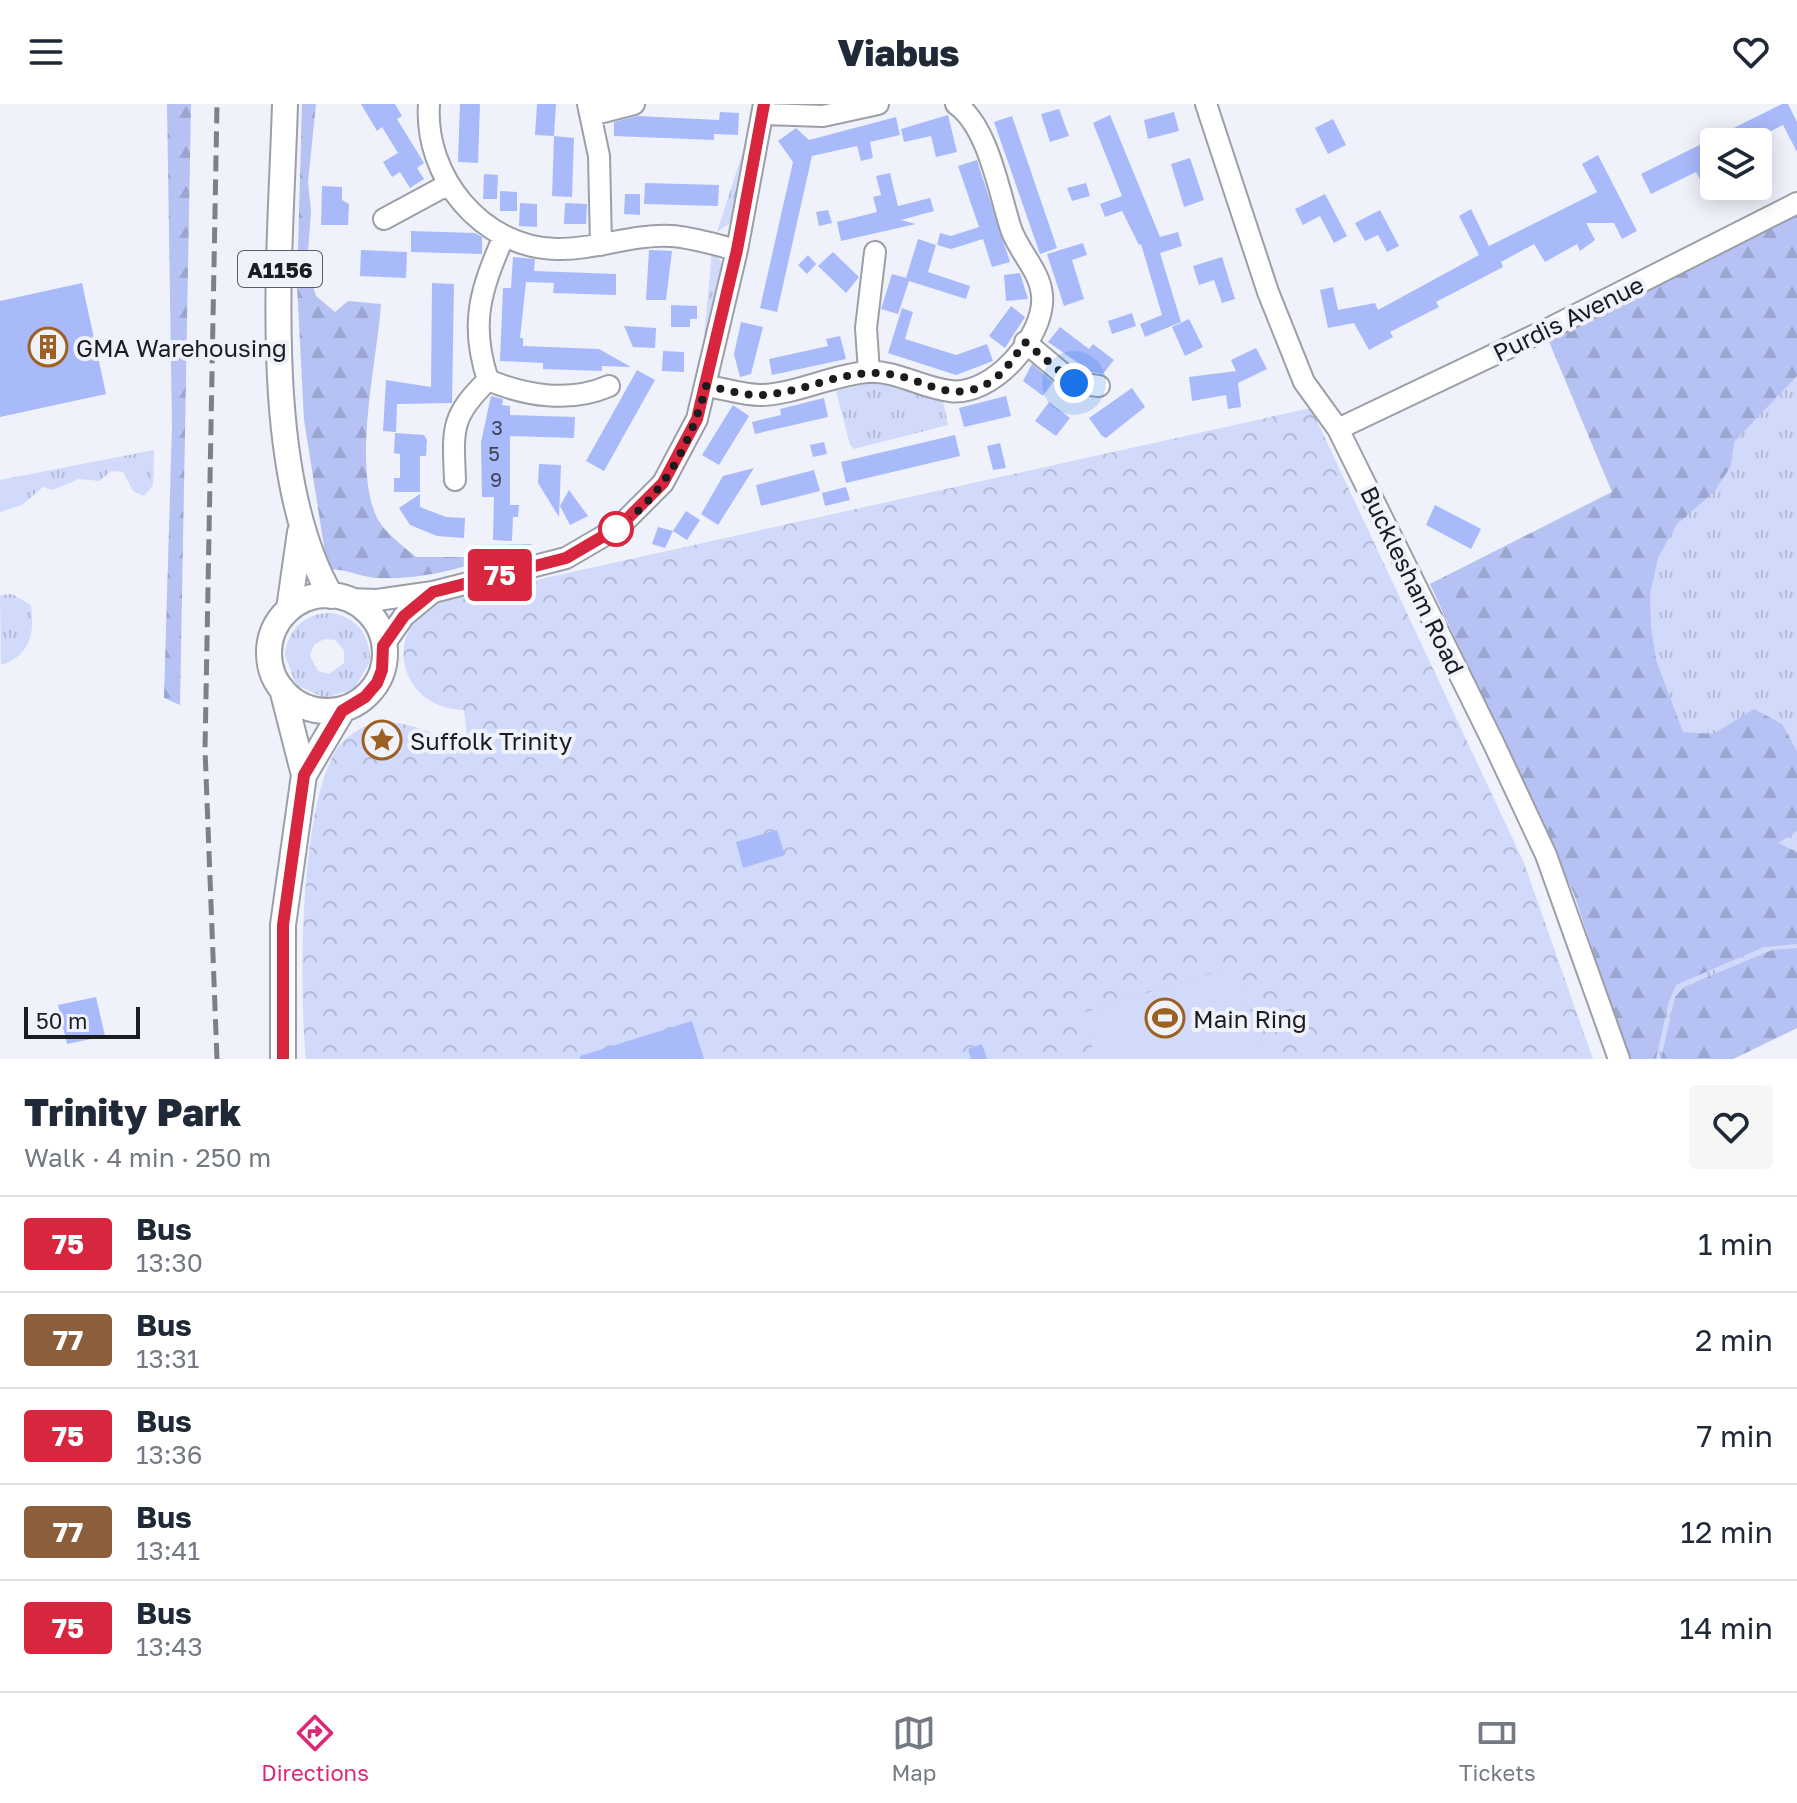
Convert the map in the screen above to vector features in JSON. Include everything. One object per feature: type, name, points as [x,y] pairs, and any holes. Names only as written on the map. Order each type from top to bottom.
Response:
[{"type":"main road","name":"A1156","points":[[285,104],[278,333],[286,433],[301,527],[313,565],[339,598]]},
{"type":"main road","name":"A1156","points":[[289,609],[301,527]]},
{"type":"main road","points":[[283,1059],[283,925],[304,775],[282,689],[268,656],[277,622],[289,609],[304,600],[339,598],[368,614],[383,646],[382,670],[377,683],[365,697],[342,711],[304,775]]},
{"type":"main road","points":[[282,689],[296,702],[314,709],[342,711]]},
{"type":"street","points":[[429,104],[434,152],[447,185],[484,223],[504,236],[553,249],[673,236],[737,250]]},
{"type":"street","points":[[601,245],[599,156],[590,109],[634,104]]},
{"type":"street","points":[[339,598],[377,600],[433,592],[566,558],[619,527],[663,483],[697,419],[737,250],[764,109],[823,116],[878,104]]},
{"type":"street","points":[[706,386],[760,395],[869,372],[892,374],[953,392],[989,384],[1003,373],[1041,312],[1042,295],[1037,277],[1013,235],[976,122],[956,104]]},
{"type":"street","name":"Bucklesham Road","points":[[1206,104],[1268,292],[1298,369],[1338,429],[1546,855],[1619,1059]]},
{"type":"street","points":[[384,219],[447,185]]},
{"type":"street","name":"Purdis Avenue","points":[[1338,429],[1554,326],[1797,203]]},
{"type":"street","points":[[504,236],[479,300],[480,357],[488,380],[518,392],[586,396],[609,386]]},
{"type":"street","points":[[869,372],[866,328],[875,252]]},
{"type":"street","points":[[1025,342],[1074,383],[1099,386]]},
{"type":"street","points":[[455,480],[455,427],[463,404],[488,380]]},
{"type":"street","points":[[383,646],[404,616],[433,592]]},
{"type":"green space","points":[[167,104],[191,104],[180,705],[164,698],[172,426]]},
{"type":"green space","points":[[302,104],[316,104],[308,182],[311,211],[307,266],[316,296],[335,312],[348,301],[381,304],[366,442],[370,496],[380,524],[416,557],[477,557],[483,545],[533,544],[458,568],[420,576],[374,578],[331,569],[327,565],[304,420],[297,285]]},
{"type":"green space","points":[[754,117],[733,221],[717,232]]},
{"type":"green space","points":[[1797,210],[1797,1028],[1733,1059],[1629,1059],[1574,894],[1430,584],[1612,492],[1548,339]]},
{"type":"green space","points":[[1797,210],[1797,376],[1734,442],[1731,466],[1714,492],[1677,524],[1658,558],[1650,594],[1656,660],[1683,732],[1713,734],[1754,709],[1782,724],[1797,751],[1797,831],[1778,843],[1797,852],[1797,944],[1764,947],[1676,985],[1668,1004],[1656,1059],[1629,1059],[1574,894],[1430,584],[1612,492],[1548,339]]},
{"type":"green space","points":[[712,251],[721,261],[721,274],[702,359]]},
{"type":"green space","points":[[871,383],[894,386],[943,401],[948,425],[854,449],[850,445],[836,391]]},
{"type":"green space","points":[[1311,408],[1524,863],[1593,1059],[306,1059],[303,944],[309,851],[326,772],[339,746],[361,729],[381,722],[406,725],[468,745],[464,710],[441,706],[423,695],[411,680],[404,663],[404,644],[411,627],[425,611],[446,600]]},
{"type":"green space","points":[[154,450],[153,485],[144,496],[133,491],[123,472],[111,471],[100,481],[79,479],[53,490],[43,487],[22,505],[0,512],[0,480]]},
{"type":"green space","points":[[12,594],[31,605],[31,634],[18,656],[1,665],[0,595]]},
{"type":"green space","points":[[332,613],[356,624],[365,637],[370,653],[370,662],[354,689],[325,698],[296,685],[285,655],[294,630],[306,619]],"holes":[[[324,639],[335,640],[344,650],[344,663],[329,674],[318,671],[310,656],[314,645]]]},
{"type":"green space","points":[[1797,948],[1797,1028],[1733,1059],[1661,1059],[1675,997],[1684,987],[1772,950]]},
{"type":"green space","name":"Main Ring","points":[[1225,969],[1242,985],[1265,1059],[1096,1059],[1088,1034],[1076,1023],[1081,1013]]},
{"type":"building","points":[[361,104],[395,104],[402,116],[397,119],[424,163],[417,168],[424,179],[410,188],[400,172],[392,177],[383,162],[398,153],[382,127],[377,131]]},
{"type":"building","points":[[460,104],[480,104],[478,163],[458,162]]},
{"type":"building","points":[[537,104],[556,104],[554,136],[535,135]]},
{"type":"building","points":[[1782,104],[1788,104],[1797,122],[1797,152],[1783,125],[1772,130],[1772,128],[1734,128]]},
{"type":"building","points":[[1059,109],[1069,136],[1050,142],[1041,114]]},
{"type":"building","points":[[720,112],[739,113],[738,135],[714,134],[714,140],[614,136],[614,122],[638,116],[719,120]]},
{"type":"building","points":[[1174,112],[1179,131],[1148,139],[1144,120]]},
{"type":"building","points":[[948,115],[957,152],[936,157],[931,136],[904,142],[901,129]]},
{"type":"building","points":[[1110,115],[1160,237],[1178,232],[1182,246],[1160,253],[1181,322],[1145,337],[1140,324],[1162,315],[1141,244],[1122,211],[1105,217],[1100,204],[1122,196],[1093,123]]},
{"type":"building","points":[[1012,116],[1057,248],[1040,254],[994,122]]},
{"type":"building","points":[[896,117],[900,135],[870,142],[873,158],[861,161],[857,146],[812,156],[777,312],[760,308],[793,162],[778,141],[796,128],[809,140]]},
{"type":"building","points":[[1333,119],[1346,145],[1328,154],[1315,128]]},
{"type":"building","points":[[554,136],[574,138],[572,197],[552,196]]},
{"type":"building","points":[[1700,145],[1700,179],[1696,172],[1651,194],[1641,174]]},
{"type":"building","points":[[1598,155],[1637,231],[1622,239],[1614,223],[1586,223],[1595,240],[1580,251],[1577,244],[1545,262],[1534,244],[1501,262],[1503,267],[1436,302],[1439,307],[1390,332],[1393,337],[1369,350],[1354,323],[1328,328],[1320,290],[1333,287],[1338,310],[1375,303],[1378,310],[1479,255],[1459,216],[1471,209],[1489,246],[1597,192],[1582,164]]},
{"type":"building","points":[[1190,158],[1204,200],[1184,207],[1171,164]]},
{"type":"building","points":[[977,160],[1010,262],[992,267],[983,239],[951,249],[937,245],[940,233],[951,236],[979,227],[958,166]]},
{"type":"building","points":[[890,173],[898,206],[930,198],[934,211],[901,220],[916,224],[841,241],[837,222],[877,212],[873,197],[881,195],[876,176]]},
{"type":"building","points":[[484,174],[498,175],[497,199],[483,199]]},
{"type":"building","points":[[645,183],[719,185],[718,206],[644,204]]},
{"type":"building","points":[[1086,183],[1090,196],[1072,201],[1067,188]]},
{"type":"building","points":[[322,186],[342,187],[342,200],[349,204],[348,225],[321,225]]},
{"type":"building","points":[[500,191],[517,192],[517,211],[500,211]]},
{"type":"building","points":[[625,194],[640,194],[640,215],[624,214]]},
{"type":"building","points":[[1325,194],[1347,236],[1334,243],[1320,216],[1303,225],[1295,209]]},
{"type":"building","points":[[520,203],[537,204],[537,227],[519,226]]},
{"type":"building","points":[[565,203],[587,204],[586,224],[564,224]]},
{"type":"building","points":[[828,210],[832,223],[819,226],[816,212]]},
{"type":"building","points":[[1380,210],[1399,246],[1387,252],[1378,235],[1365,241],[1355,223]]},
{"type":"building","points":[[411,231],[475,233],[482,237],[482,254],[411,252]]},
{"type":"building","points":[[918,239],[936,245],[928,272],[970,286],[966,299],[909,281],[898,314],[881,309],[892,274],[906,278]]},
{"type":"building","points":[[1083,243],[1087,255],[1072,260],[1084,299],[1064,306],[1047,254]]},
{"type":"building","points":[[361,250],[407,252],[406,278],[360,276]]},
{"type":"building","points":[[649,250],[672,251],[666,300],[646,300]]},
{"type":"building","points":[[833,252],[859,277],[846,293],[818,266]]},
{"type":"building","points":[[808,255],[816,264],[807,274],[798,265]]},
{"type":"building","points":[[513,257],[535,259],[534,271],[616,274],[616,295],[553,293],[554,283],[526,282],[520,338],[523,338],[523,346],[599,349],[631,367],[602,366],[602,371],[543,369],[543,363],[500,361],[503,288],[511,288]]},
{"type":"building","points":[[1222,257],[1235,299],[1222,303],[1214,280],[1199,285],[1193,266]]},
{"type":"building","points":[[1020,273],[1028,299],[1006,301],[1004,275]]},
{"type":"building","name":"GMA Warehousing","points":[[82,283],[106,394],[0,417],[0,301]]},
{"type":"building","points":[[432,283],[454,284],[452,403],[397,404],[396,432],[383,431],[386,380],[431,387]]},
{"type":"building","points":[[671,305],[697,306],[697,319],[690,319],[690,327],[671,327]]},
{"type":"building","points":[[1011,306],[1025,317],[1005,348],[989,336]]},
{"type":"building","points":[[902,308],[913,312],[905,339],[956,355],[987,344],[993,361],[956,375],[888,353]]},
{"type":"building","points":[[1132,313],[1136,326],[1112,334],[1108,321]]},
{"type":"building","points":[[1189,319],[1203,347],[1185,356],[1172,327]]},
{"type":"building","points":[[741,322],[763,327],[751,374],[740,377],[734,354]]},
{"type":"building","points":[[624,326],[656,328],[655,348],[633,347]]},
{"type":"building","points":[[1060,327],[1089,349],[1093,344],[1114,360],[1103,374],[1091,372],[1048,342]]},
{"type":"building","points":[[840,336],[846,359],[772,375],[769,359],[828,346],[826,339]]},
{"type":"building","points":[[1256,348],[1267,369],[1238,383],[1241,407],[1228,409],[1226,395],[1192,401],[1189,377],[1236,371],[1231,360]]},
{"type":"building","points":[[663,351],[684,352],[684,372],[662,371]]},
{"type":"building","points":[[1032,364],[1053,382],[1043,396],[1023,381]]},
{"type":"building","points":[[637,370],[655,380],[604,471],[586,461]]},
{"type":"building","points":[[1132,388],[1145,407],[1106,438],[1102,436],[1089,418]]},
{"type":"building","points":[[491,396],[503,399],[502,405],[510,406],[510,415],[575,417],[574,438],[510,436],[510,505],[519,505],[518,517],[513,517],[512,541],[493,540],[494,497],[482,497],[481,442]]},
{"type":"building","points":[[1006,396],[1011,416],[964,427],[959,408]]},
{"type":"building","points":[[824,398],[828,417],[755,434],[752,422],[781,415],[780,409]]},
{"type":"building","points":[[1049,402],[1070,418],[1056,436],[1035,421]]},
{"type":"building","points":[[733,405],[749,416],[719,465],[702,455]]},
{"type":"building","points":[[395,433],[424,435],[427,440],[426,456],[420,456],[420,492],[394,492],[394,478],[400,478],[400,454],[394,453]]},
{"type":"building","points":[[955,435],[960,456],[846,483],[841,462]]},
{"type":"building","points":[[824,442],[827,454],[813,457],[810,445]]},
{"type":"building","points":[[1000,443],[1006,468],[993,470],[987,446]]},
{"type":"building","points":[[539,464],[561,465],[559,517],[538,483]]},
{"type":"building","points":[[754,468],[718,525],[701,514],[723,476]]},
{"type":"building","points":[[814,470],[820,491],[761,506],[756,485]]},
{"type":"building","points":[[846,487],[850,500],[825,506],[822,493]]},
{"type":"building","points":[[569,490],[588,516],[570,525],[560,506]]},
{"type":"building","points":[[420,494],[420,507],[446,517],[465,518],[464,538],[437,536],[410,525],[399,508]]},
{"type":"building","points":[[1435,505],[1481,529],[1471,549],[1426,525]]},
{"type":"building","points":[[686,511],[700,520],[687,540],[673,531]]},
{"type":"building","points":[[658,527],[673,531],[665,548],[652,544]]},
{"type":"building","points":[[777,830],[785,855],[743,868],[736,842]]},
{"type":"building","points":[[96,997],[105,1036],[67,1044],[58,1005]]},
{"type":"building","points":[[692,1021],[704,1059],[580,1059],[580,1056]]},
{"type":"building","points":[[982,1044],[987,1059],[971,1059],[968,1049]]},
{"type":"railway","points":[[217,104],[205,749],[217,1059]]},
{"type":"bus line","name":"75","points":[[283,1059],[283,925],[304,775],[318,747],[342,711],[365,697],[377,683],[382,670],[383,646],[404,616],[433,592],[566,558],[619,527],[663,483],[697,419],[706,386],[737,250],[764,104]]},
{"type":"place","name":"GMA Warehousing","points":[[48,347]]},
{"type":"place","name":"Suffolk Trinity","points":[[382,740]]},
{"type":"place","name":"Main Ring","points":[[1165,1018]]},
{"type":"route","points":[[616,529],[663,483],[697,419],[706,386],[760,395],[869,372],[892,374],[953,392],[971,390],[989,384],[1003,373],[1025,342],[1074,383]]}]
